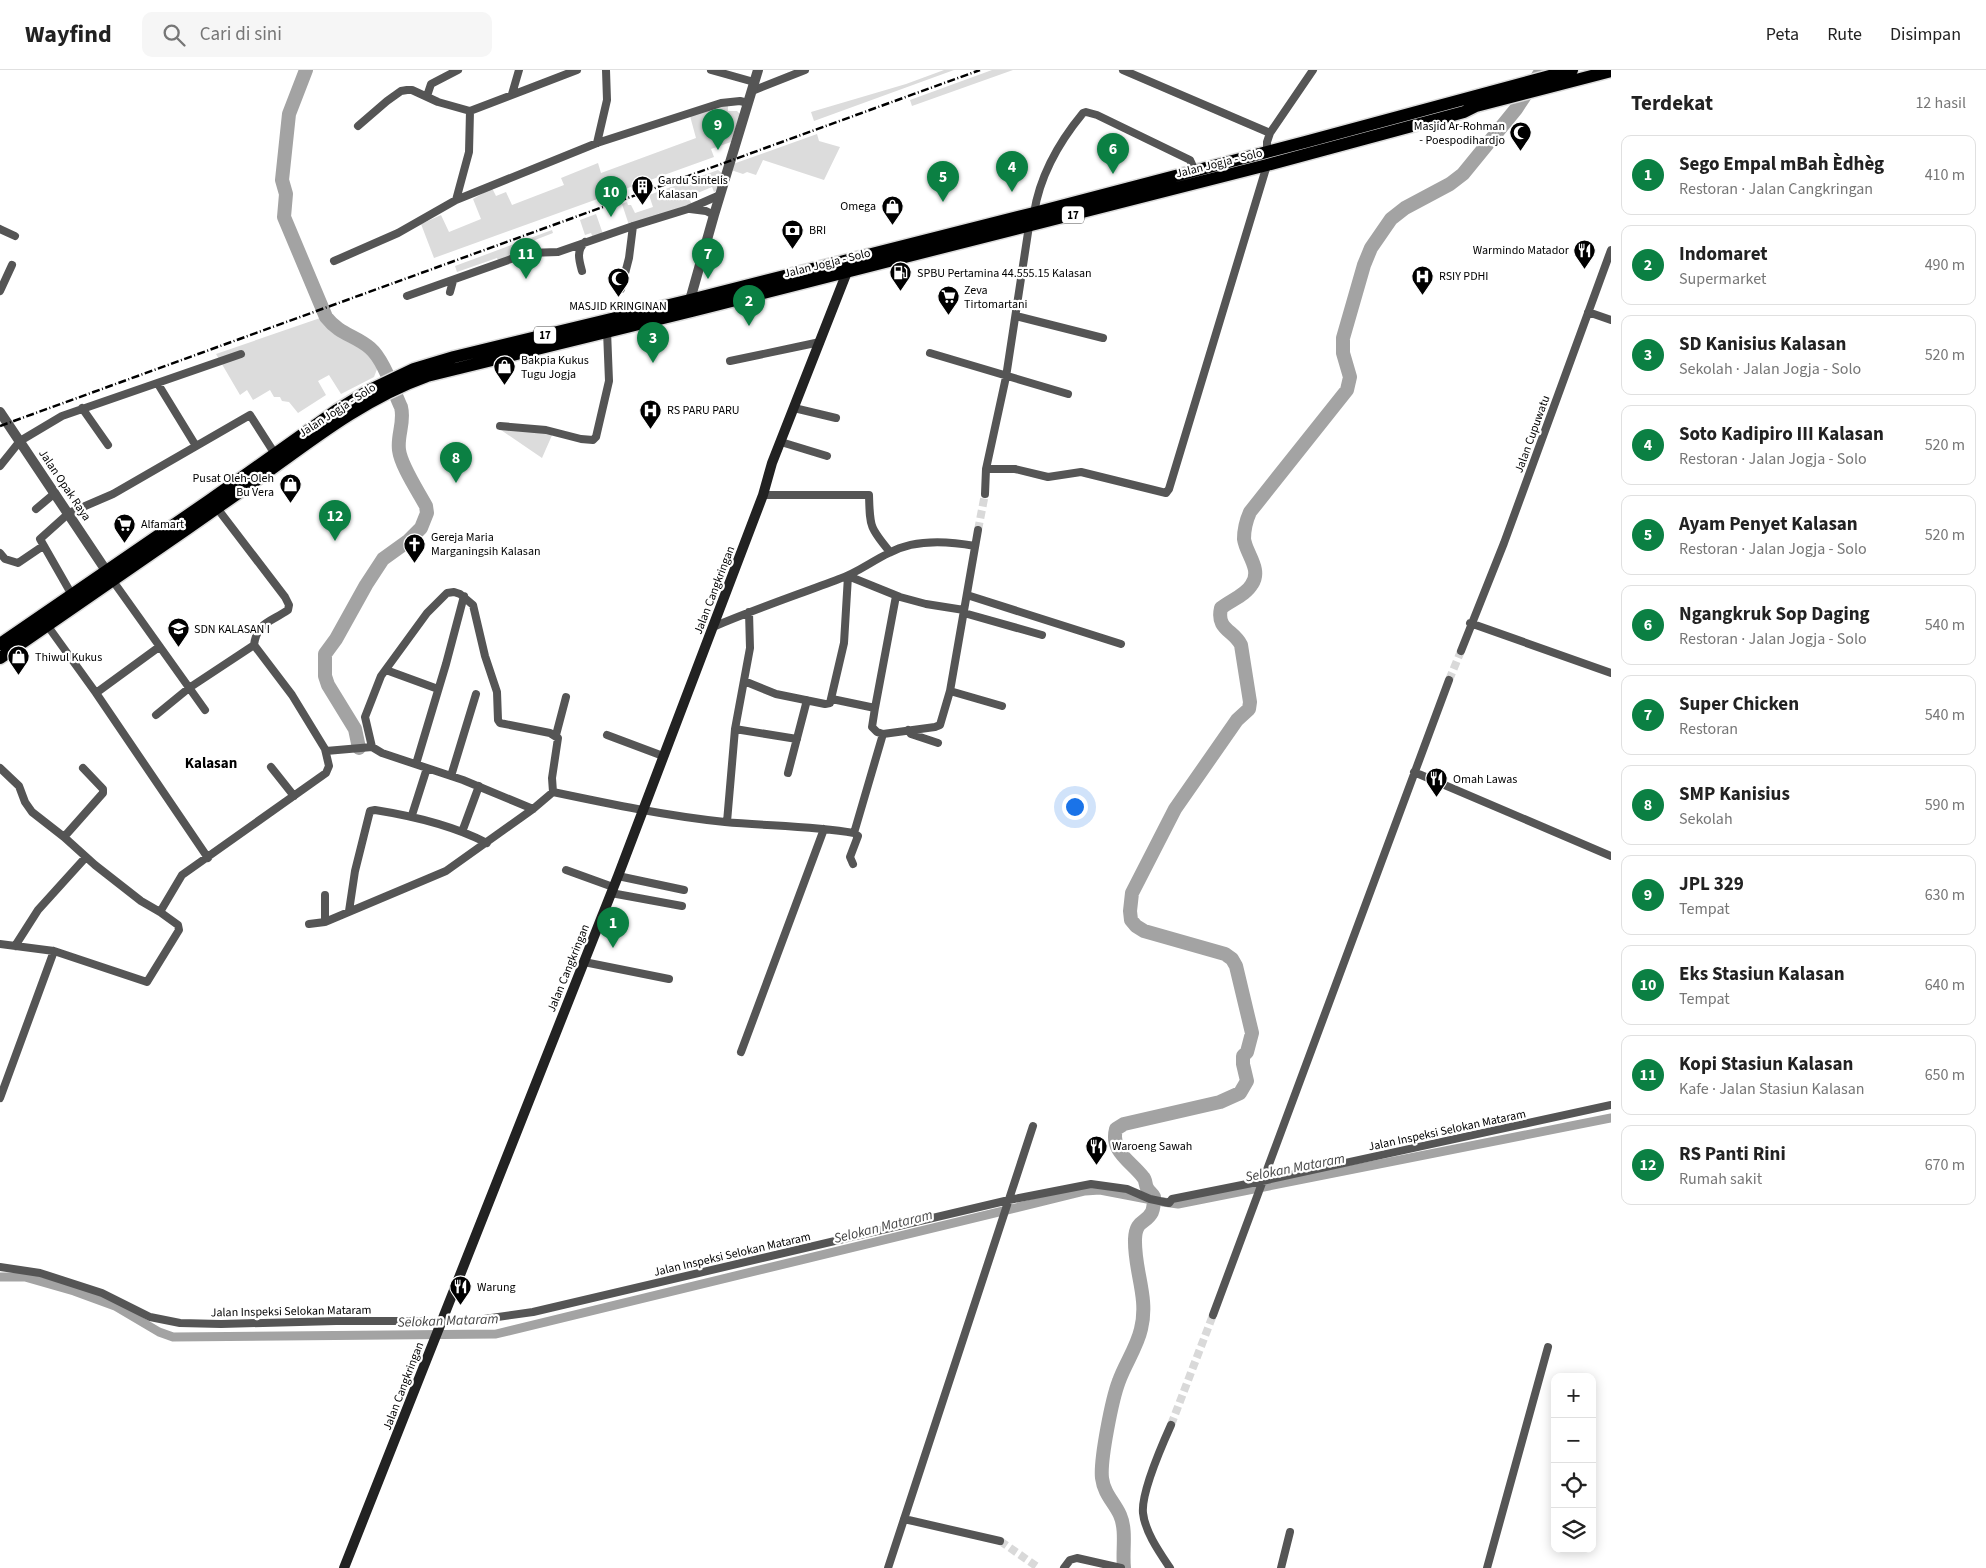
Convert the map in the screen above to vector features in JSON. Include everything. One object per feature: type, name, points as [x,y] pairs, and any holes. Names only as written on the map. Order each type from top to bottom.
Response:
[{"type":"highway","name":"Jalan Jogja - Solo","points":[[0,658],[50,619],[337,410],[372,396],[430,364],[691,306],[846,267],[1029,226],[1267,166],[1307,148],[1513,85],[1572,70]]},
{"type":"highway","name":"Jalan Jogja - Solo","points":[[846,267],[1034,213],[1267,152],[1307,148],[1464,112],[1476,106],[1611,71]]},
{"type":"highway","name":"Jalan Jogja - Solo","points":[[403,379],[434,374],[607,331],[691,306]]},
{"type":"highway","name":"Jalan Jogja - Solo","points":[[0,644],[50,619],[72,596],[110,576],[217,508],[347,416],[372,396]]},
{"type":"main road","name":"Jalan Cangkringan","points":[[344,1568],[618,876],[641,811],[764,495],[780,442],[820,342],[846,267]]},
{"type":"street","points":[[426,96],[431,84],[458,70]]},
{"type":"street","points":[[512,94],[519,70]]},
{"type":"street","points":[[358,126],[401,91],[412,90],[438,102],[470,111],[577,70]]},
{"type":"street","points":[[597,143],[607,100],[606,70]]},
{"type":"street","points":[[711,70],[753,86],[805,70]]},
{"type":"street","points":[[691,306],[714,215],[758,70]]},
{"type":"street","points":[[1123,70],[1270,133]]},
{"type":"street","points":[[1267,152],[1267,142],[1270,133],[1313,70]]},
{"type":"street","points":[[334,260],[398,233],[456,200],[597,143],[721,103],[740,101],[748,103]]},
{"type":"street","points":[[456,200],[468,152],[470,111]]},
{"type":"street","points":[[1034,213],[1050,162],[1068,131],[1086,112],[1098,115],[1190,160],[1195,171]]},
{"type":"street","points":[[986,469],[1015,468],[1048,477],[1081,472],[1166,493],[1169,489],[1267,166]]},
{"type":"street","points":[[407,296],[528,254],[558,252],[688,209],[720,195]]},
{"type":"street","points":[[688,209],[706,211],[714,215]]},
{"type":"street","points":[[621,289],[629,258],[633,226]]},
{"type":"street","points":[[985,494],[986,469],[1006,377],[1029,226]]},
{"type":"street","points":[[0,229],[15,236]]},
{"type":"street","points":[[582,271],[579,253],[585,242]]},
{"type":"street","name":"Jalan Cupuwatu","points":[[1461,651],[1470,623],[1504,543],[1611,250]]},
{"type":"street","points":[[0,291],[12,265]]},
{"type":"street","points":[[450,292],[454,281]]},
{"type":"street","points":[[1588,312],[1611,320]]},
{"type":"street","points":[[1016,316],[1103,338]]},
{"type":"street","points":[[500,426],[546,430],[581,439],[593,440],[596,437],[609,381],[607,331]]},
{"type":"street","points":[[730,361],[820,342]]},
{"type":"street","points":[[930,353],[1068,394]]},
{"type":"street","points":[[0,466],[20,440],[62,416],[240,354]]},
{"type":"street","points":[[158,384],[196,446]]},
{"type":"street","points":[[82,408],[108,445]]},
{"type":"street","points":[[794,408],[836,418]]},
{"type":"street","name":"Jalan Opak Raya","points":[[0,412],[110,576]]},
{"type":"street","points":[[72,596],[43,546],[41,538],[69,513],[113,494],[250,415],[276,454]]},
{"type":"street","points":[[780,442],[827,456]]},
{"type":"street","points":[[36,509],[55,493]]},
{"type":"street","points":[[764,495],[869,495],[870,524],[890,552]]},
{"type":"street","points":[[160,912],[182,875],[326,773],[329,766],[326,751],[292,694],[254,645],[256,632],[288,610],[289,605],[285,597],[217,508]]},
{"type":"street","points":[[896,596],[872,727],[877,732],[883,734],[939,726],[950,690],[978,530]]},
{"type":"street","points":[[714,627],[749,612],[848,576],[890,552],[909,546],[957,542],[975,546]]},
{"type":"street","points":[[0,553],[5,559],[18,563],[43,546]]},
{"type":"street","points":[[110,576],[204,710]]},
{"type":"street","points":[[848,576],[896,596],[964,612],[1042,635]]},
{"type":"street","points":[[744,681],[776,694],[825,704],[830,703],[844,644],[848,576]]},
{"type":"street","points":[[533,809],[479,786],[382,753],[372,746],[365,723],[366,711],[381,676],[427,613],[447,593],[454,592],[464,596],[473,605],[485,656],[496,686],[498,720],[500,723],[556,735]]},
{"type":"street","points":[[967,595],[1122,644]]},
{"type":"street","points":[[416,764],[464,596]]},
{"type":"street","points":[[727,822],[735,729],[750,648],[749,612]]},
{"type":"street","points":[[50,619],[96,693],[208,858]]},
{"type":"street","points":[[1470,623],[1611,673]]},
{"type":"street","points":[[156,715],[189,688],[254,645]]},
{"type":"street","points":[[96,693],[159,647]]},
{"type":"street","points":[[386,670],[438,690]]},
{"type":"street","points":[[1213,1315],[1449,680]]},
{"type":"street","points":[[950,690],[1002,706]]},
{"type":"street","points":[[452,776],[476,694]]},
{"type":"street","points":[[553,792],[552,778],[559,740],[556,735],[566,697]]},
{"type":"street","points":[[832,699],[875,708]]},
{"type":"street","points":[[788,773],[808,700]]},
{"type":"street","points":[[735,729],[797,739]]},
{"type":"street","points":[[908,730],[911,734],[938,743]]},
{"type":"street","points":[[854,833],[883,734]]},
{"type":"street","points":[[607,736],[663,756]]},
{"type":"street","points":[[326,751],[372,746]]},
{"type":"street","points":[[271,767],[294,796]]},
{"type":"street","points":[[0,768],[19,786],[24,802],[32,812],[142,901],[178,925],[179,930],[146,982],[54,951],[0,944]]},
{"type":"street","points":[[64,836],[104,791],[83,768]]},
{"type":"street","points":[[412,815],[427,768]]},
{"type":"street","points":[[1414,772],[1611,856]]},
{"type":"street","points":[[462,832],[479,786]]},
{"type":"street","points":[[309,924],[325,922],[446,871],[487,843],[553,792]]},
{"type":"street","points":[[553,792],[641,811],[727,822],[854,833],[858,836],[850,857],[853,864]]},
{"type":"street","points":[[349,912],[355,872],[370,811],[412,815],[462,832],[487,843]]},
{"type":"street","points":[[741,1052],[824,829]]},
{"type":"street","points":[[16,946],[38,910],[86,857]]},
{"type":"street","points":[[566,870],[612,890],[682,906]]},
{"type":"street","points":[[618,876],[684,890]]},
{"type":"street","points":[[325,895],[325,922]]},
{"type":"street","points":[[0,1098],[54,951]]},
{"type":"street","points":[[584,962],[670,979]]},
{"type":"street","name":"Jalan Inspeksi Selokan Mataram","points":[[0,1268],[40,1273],[102,1292],[150,1317],[180,1323],[441,1323],[470,1321],[533,1312],[1091,1184],[1127,1189],[1150,1199],[1169,1203],[1172,1199],[1262,1183],[1611,1105]]},
{"type":"street","points":[[888,1568],[1033,1126]]},
{"type":"street","points":[[1487,1568],[1548,1347]]},
{"type":"street","points":[[1170,1568],[1147,1527],[1143,1511],[1149,1481],[1171,1425]]},
{"type":"street","points":[[904,1518],[1000,1541]]},
{"type":"street","points":[[1281,1568],[1290,1532]]},
{"type":"street","points":[[1064,1568],[1070,1560],[1077,1558],[1121,1568]]},
{"type":"shaded area","points":[[944,70],[954,70],[814,121],[811,112],[906,84]]},
{"type":"shaded area","points":[[992,70],[1013,70],[912,106],[910,100]]},
{"type":"shaded area","points":[[726,104],[728,111],[737,111],[740,114],[731,142],[711,149],[714,157],[434,258],[421,224],[441,215],[449,232],[481,219],[473,199],[492,188],[496,196],[506,192],[512,205],[564,185],[561,178],[598,163],[601,173],[696,138],[690,116]]},
{"type":"shaded area","points":[[817,134],[819,141],[840,147],[824,180],[763,160],[756,175],[747,172],[743,174],[731,170],[733,164]]},
{"type":"shaded area","points":[[718,170],[723,174],[718,190],[714,192],[712,187],[688,197],[692,204],[629,225],[622,204],[627,202],[635,213],[653,207],[649,195]]},
{"type":"shaded area","points":[[596,214],[603,234],[593,238],[591,233],[585,235],[580,220]]},
{"type":"shaded area","points":[[552,230],[553,233],[512,249],[514,256],[499,262],[497,258],[457,272],[455,266]]},
{"type":"shaded area","points":[[326,316],[333,318],[339,328],[376,359],[379,364],[374,377],[341,394],[329,375],[318,381],[326,395],[298,413],[289,402],[282,401],[280,397],[274,397],[270,390],[253,400],[247,390],[240,395],[216,354]]},
{"type":"shaded area","points":[[501,430],[553,433],[542,458]]},
{"type":"waterway","points":[[306,70],[289,114],[282,180],[286,194],[284,217],[326,317],[337,328],[370,348],[384,367],[401,407],[400,456],[406,471],[426,506],[427,513],[421,528],[408,541],[383,559],[336,639],[325,654],[325,676],[328,685],[355,729],[359,748]]},
{"type":"waterway","points":[[1124,1568],[1122,1521],[1118,1510],[1105,1489],[1102,1469],[1107,1430],[1116,1390],[1141,1329],[1143,1306],[1135,1239],[1137,1228],[1152,1212],[1154,1197],[1147,1188],[1144,1178],[1119,1150],[1116,1144],[1116,1129],[1124,1124],[1220,1102],[1240,1093],[1247,1081],[1243,1056],[1247,1052],[1252,1033],[1236,966],[1232,959],[1225,954],[1144,931],[1136,926],[1131,920],[1132,893],[1175,809],[1237,720],[1249,709],[1250,702],[1241,645],[1223,625],[1220,615],[1221,608],[1246,591],[1255,578],[1254,567],[1244,539],[1244,532],[1250,512],[1347,390],[1350,377],[1343,353],[1343,338],[1364,265],[1371,248],[1391,219],[1405,208],[1450,184],[1463,174],[1516,109],[1542,70]]},
{"type":"waterway","name":"Selokan Mataram","points":[[1163,1202],[1178,1204],[1611,1118]]},
{"type":"waterway","name":"Selokan Mataram","points":[[0,1277],[25,1277],[74,1291],[115,1306],[159,1332],[173,1337],[496,1334],[1085,1191],[1100,1190],[1147,1199]]},
{"type":"tunnel","points":[[978,530],[985,494]]},
{"type":"tunnel","points":[[1449,680],[1461,651]]},
{"type":"tunnel","points":[[1171,1425],[1213,1315]]},
{"type":"tunnel","points":[[1000,1541],[1039,1568]]},
{"type":"railway","points":[[0,426],[980,70]]},
{"type":"place","name":"JPL 329","points":[[718,150]]},
{"type":"place","name":"Masjid Ar-Rohman - Poespodihardjo","points":[[1521,152]]},
{"type":"place","name":"Ngangkruk Sop Daging","points":[[1113,174]]},
{"type":"place","name":"Soto Kadipiro III Kalasan","points":[[1012,192]]},
{"type":"place","name":"Ayam Penyet Kalasan","points":[[943,202]]},
{"type":"place","name":"Gardu Sintelis Kalasan","points":[[642,206]]},
{"type":"place","name":"Eks Stasiun Kalasan","points":[[611,217]]},
{"type":"place","name":"Omega","points":[[892,225]]},
{"type":"place","name":"BRI","points":[[793,249]]},
{"type":"place","name":"Warmindo Matador","points":[[1585,269]]},
{"type":"place","name":"Kopi Stasiun Kalasan","points":[[526,279]]},
{"type":"place","name":"Super Chicken","points":[[708,279]]},
{"type":"place","name":"SPBU Pertamina 44.555.15 Kalasan","points":[[901,292]]},
{"type":"place","name":"RSIY PDHI","points":[[1423,295]]},
{"type":"place","name":"MASJID KRINGINAN","points":[[618,298]]},
{"type":"place","name":"Zeva Tirtomartani","points":[[948,316]]},
{"type":"place","name":"Indomaret","points":[[749,326]]},
{"type":"place","name":"SD Kanisius Kalasan","points":[[653,363]]},
{"type":"place","name":"Bakpia Kukus Tugu Jogja","points":[[505,386]]},
{"type":"place","name":"RS PARU PARU","points":[[651,429]]},
{"type":"place","name":"SMP Kanisius","points":[[456,483]]},
{"type":"place","name":"Pusat Oleh-Oleh Bu Vera","points":[[290,504]]},
{"type":"place","name":"RS Panti Rini","points":[[335,541]]},
{"type":"place","name":"Alfamart","points":[[125,543]]},
{"type":"place","name":"Gereja Maria Marganingsih Kalasan","points":[[415,563]]},
{"type":"place","name":"SDN KALASAN I","points":[[178,648]]},
{"type":"place","name":"Thiwul Kukus","points":[[19,676]]},
{"type":"place","name":"Omah Lawas","points":[[1437,798]]},
{"type":"place","name":"Sego Empal mBah Èdhèg","points":[[613,948]]},
{"type":"place","name":"Waroeng Sawah","points":[[1096,1165]]},
{"type":"place","name":"Warung","points":[[461,1306]]},
{"type":"district","name":"Kalasan","points":[[211,763]]}]
